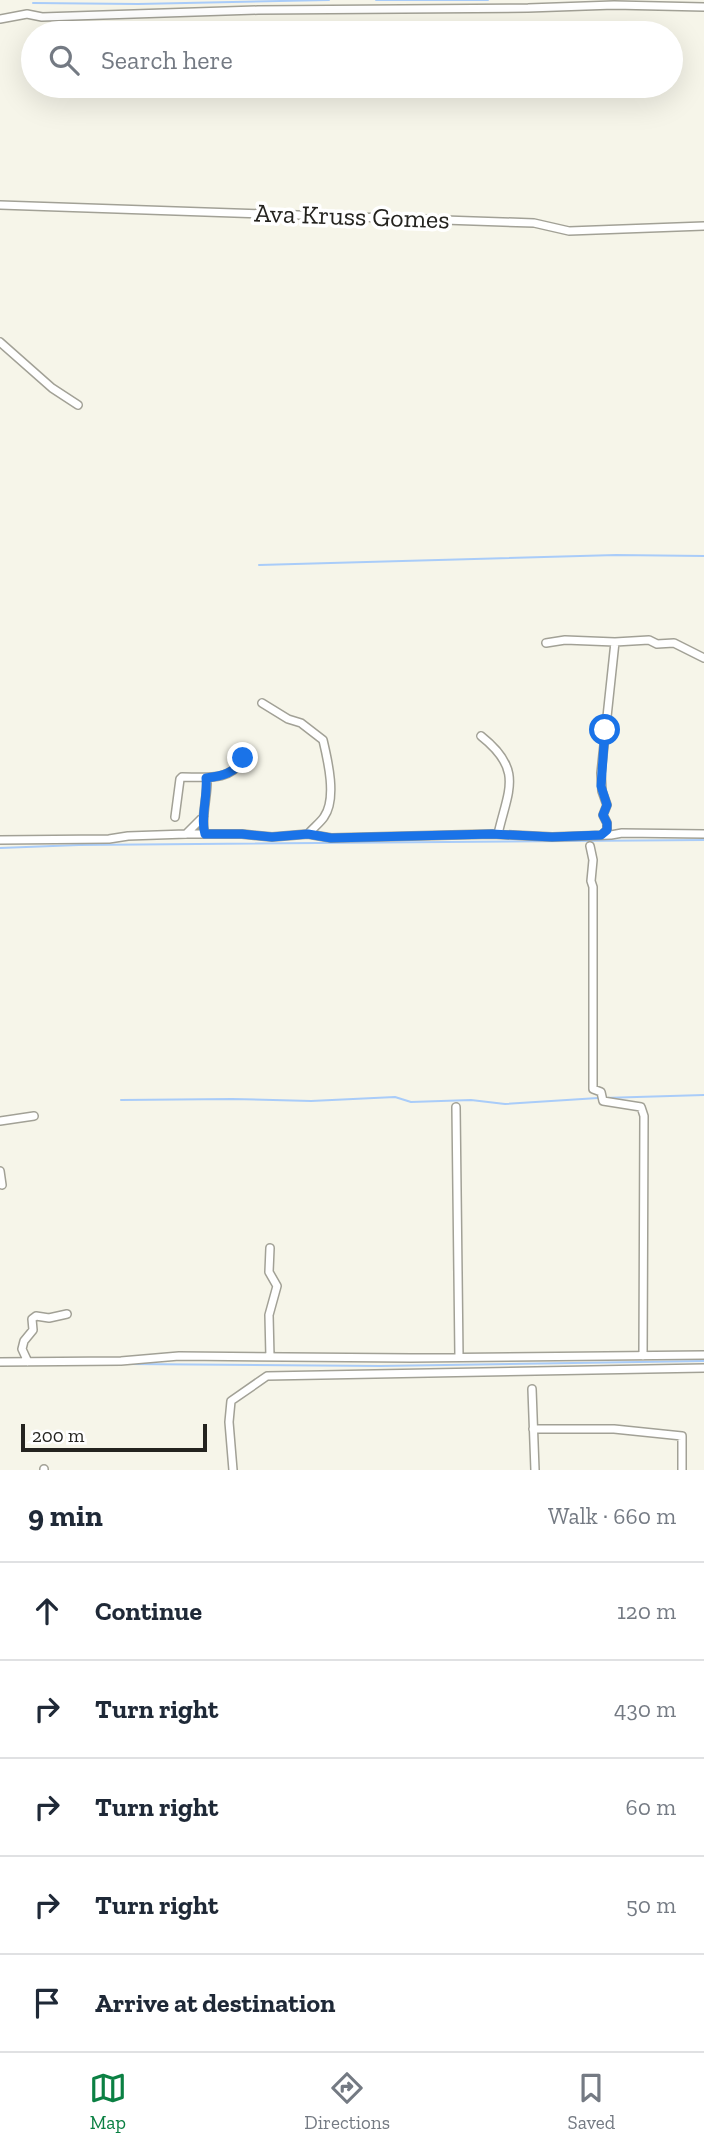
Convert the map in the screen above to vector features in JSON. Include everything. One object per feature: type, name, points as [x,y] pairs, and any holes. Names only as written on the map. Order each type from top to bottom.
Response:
[{"type":"street","points":[[0,19],[27,14],[42,18],[258,10],[614,5],[704,7]]},
{"type":"street","name":"Ava Kruss Gomes","points":[[0,205],[534,223],[569,231],[704,226]]},
{"type":"street","points":[[0,342],[52,388],[78,405]]},
{"type":"street","points":[[545,643],[565,640],[649,640],[657,644],[674,643],[704,658]]},
{"type":"street","points":[[601,835],[607,830],[603,815],[607,805],[602,791],[601,773],[615,642]]},
{"type":"street","points":[[262,703],[288,719],[301,723],[323,740],[332,793],[325,817],[308,834]]},
{"type":"street","points":[[481,736],[501,754],[507,765],[510,791],[505,800],[498,834]]},
{"type":"street","points":[[176,817],[182,777],[206,778],[232,772],[243,758]]},
{"type":"street","points":[[205,834],[202,825],[205,816],[206,778]]},
{"type":"street","points":[[186,834],[205,816]]},
{"type":"street","points":[[0,840],[109,839],[186,834],[272,837],[308,834],[331,838],[498,834],[552,837],[622,833],[704,834]]},
{"type":"street","points":[[590,846],[593,860],[593,1089],[601,1092],[603,1101],[641,1107],[644,1116],[643,1356]]},
{"type":"street","points":[[457,1107],[459,1357]]},
{"type":"street","points":[[0,1121],[34,1116]]},
{"type":"street","points":[[0,1171],[2,1185]]},
{"type":"street","points":[[270,1248],[269,1272],[277,1286],[269,1315],[270,1357]]},
{"type":"street","points":[[28,1362],[22,1349],[24,1341],[33,1330],[32,1319],[40,1315],[49,1318],[66,1314]]},
{"type":"street","points":[[0,1362],[121,1361],[179,1356],[704,1355]]},
{"type":"street","points":[[233,1470],[229,1422],[231,1401],[267,1376],[704,1368]]},
{"type":"street","points":[[532,1388],[535,1470]]},
{"type":"street","points":[[533,1429],[614,1429],[682,1436],[682,1470]]},
{"type":"waterway","points":[[33,3],[329,0]]},
{"type":"waterway","points":[[376,0],[488,0]]},
{"type":"waterway","points":[[259,565],[616,555],[704,556]]},
{"type":"waterway","points":[[0,848],[79,845],[704,840]]},
{"type":"waterway","points":[[603,1098],[704,1095]]},
{"type":"waterway","points":[[121,1100],[311,1101],[395,1097],[411,1102],[471,1100],[505,1104],[598,1098]]},
{"type":"waterway","points":[[127,1364],[380,1366],[704,1361]]},
{"type":"route","points":[[243,758],[232,772],[206,778],[207,797],[202,825],[205,834],[272,837],[308,834],[331,838],[492,834],[552,837],[601,835],[607,830],[603,815],[607,801],[601,786],[605,730]]}]
